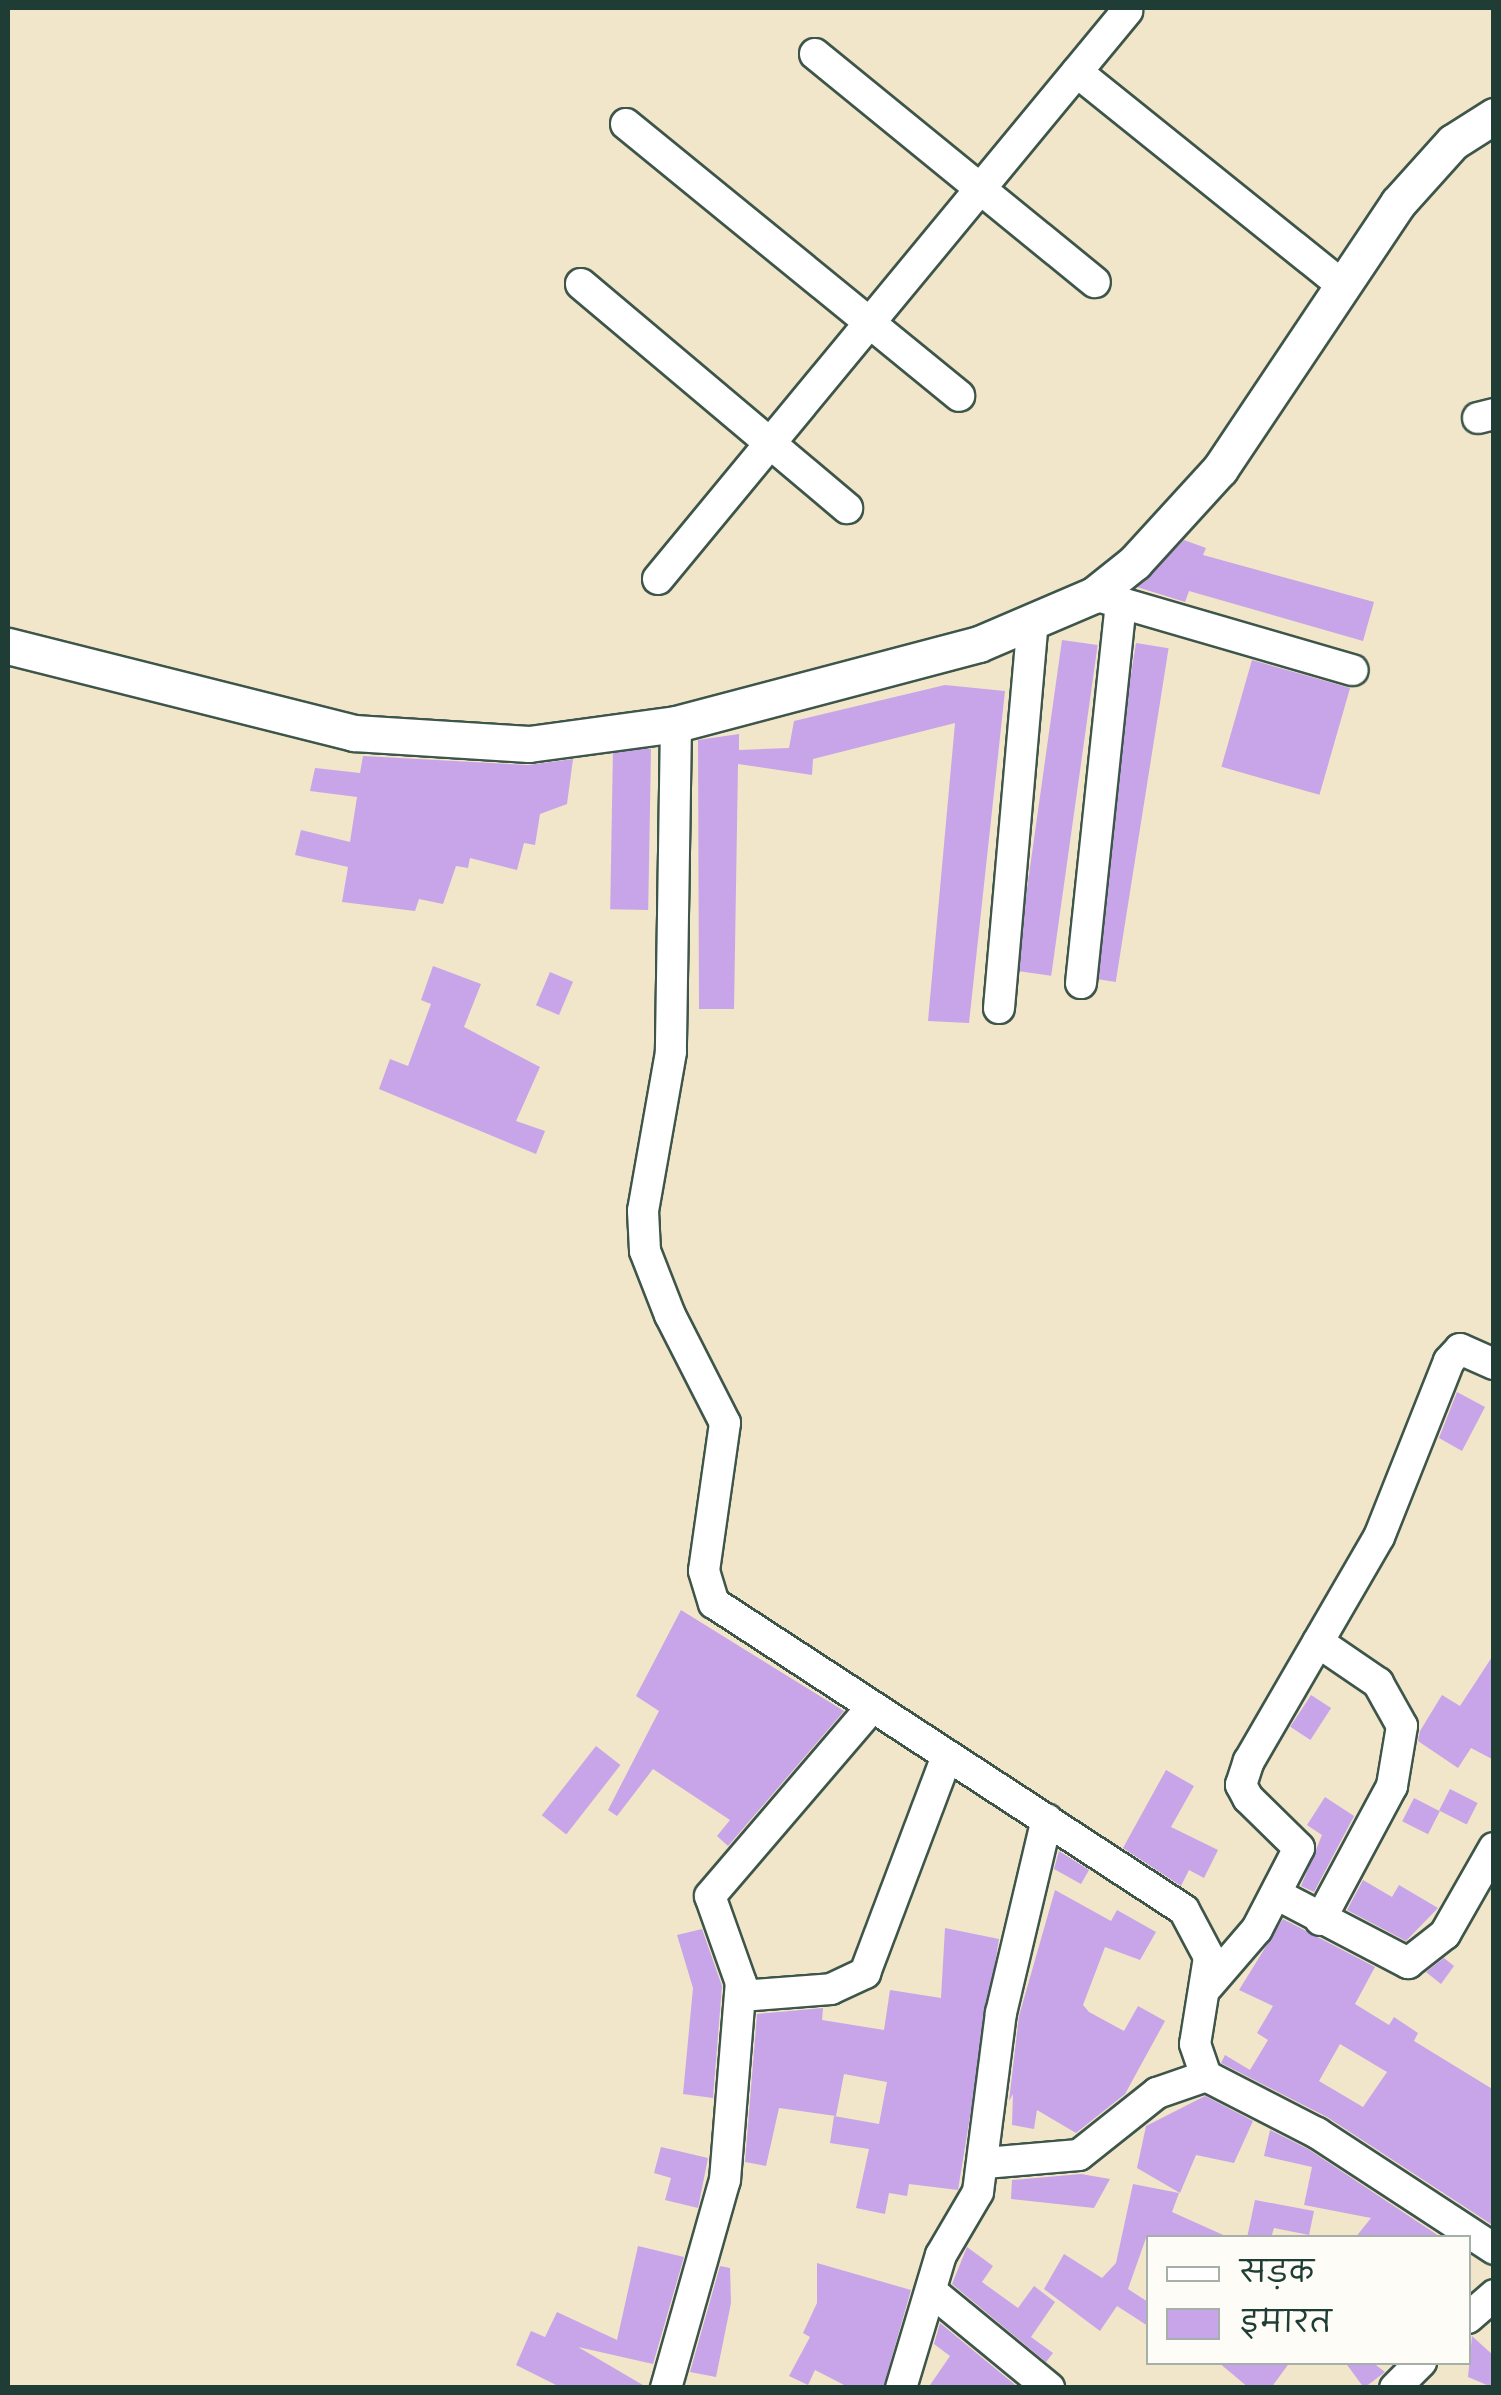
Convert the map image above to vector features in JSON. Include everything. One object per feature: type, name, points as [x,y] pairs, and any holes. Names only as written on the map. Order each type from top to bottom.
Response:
[{"type":"street","points":[[658,579],[1127,11]]},
{"type":"street","points":[[814,54],[1095,282]]},
{"type":"street","points":[[1076,72],[1344,287]]},
{"type":"street","points":[[8,646],[354,734],[529,744],[676,724],[1107,598],[1220,469],[1398,203],[1453,142],[1494,116]]},
{"type":"street","points":[[626,124],[959,396]]},
{"type":"street","points":[[581,284],[846,508]]},
{"type":"street","points":[[1107,598],[1353,670]]},
{"type":"street","points":[[1081,983],[1107,598]]},
{"type":"street","points":[[999,1008],[1033,622]]},
{"type":"street","points":[[676,724],[671,1052],[642,1211],[645,1250],[670,1314],[724,1423],[706,1586],[728,1616],[1184,1910],[1202,1932],[1208,1986],[1195,2044],[1206,2076],[1317,2133],[1494,2250]]},
{"type":"street","points":[[1208,1986],[1278,1895],[1298,1848],[1241,1785],[1379,1537],[1450,1361],[1460,1350],[1494,1364]]},
{"type":"street","points":[[1318,1642],[1378,1683],[1402,1726],[1392,1786],[1320,1920]]},
{"type":"street","points":[[666,2388],[718,2222],[741,1996],[710,1896],[870,1709]]},
{"type":"street","points":[[741,1996],[832,1989],[864,1973],[946,1759]]},
{"type":"street","points":[[901,2388],[931,2291],[985,2163],[1001,2013],[1047,1819]]},
{"type":"street","points":[[1278,1895],[1408,1962],[1445,1934],[1494,1848]]},
{"type":"street","points":[[985,2163],[1078,2155],[1157,2093],[1206,2076]]},
{"type":"street","points":[[931,2291],[1049,2388]]},
{"type":"street","points":[[1471,2315],[1494,2295]]},
{"type":"street","points":[[1394,2388],[1418,2365]]},
{"type":"building","points":[[1184,540],[1206,548],[1203,555],[1374,602],[1363,641],[1189,591],[1185,602],[1137,587]]},
{"type":"building","points":[[1062,640],[1098,645],[1051,976],[1016,971]]},
{"type":"building","points":[[1136,643],[1169,648],[1116,982],[1083,977]]},
{"type":"building","points":[[1252,660],[1350,688],[1319,795],[1221,767]]},
{"type":"building","points":[[945,685],[1005,691],[969,1023],[928,1021],[955,723],[813,759],[812,775],[738,764],[734,1009],[699,1009],[698,740],[739,734],[739,750],[789,748],[794,721]]},
{"type":"building","points":[[613,748],[651,749],[648,910],[610,909]]},
{"type":"building","points":[[363,756],[528,765],[573,759],[567,804],[540,814],[535,845],[524,843],[517,870],[470,858],[468,868],[456,866],[443,904],[419,899],[415,911],[342,902],[348,867],[295,855],[301,830],[350,842],[357,797],[310,791],[315,768],[360,773]]},
{"type":"building","points":[[433,966],[481,984],[464,1027],[540,1067],[516,1121],[545,1131],[536,1154],[379,1089],[390,1059],[408,1066],[431,1004],[421,1000]]},
{"type":"building","points":[[550,972],[573,982],[559,1015],[536,1005]]},
{"type":"building","points":[[1457,1392],[1485,1407],[1462,1451],[1439,1438]]},
{"type":"building","points":[[681,1610],[844,1711],[728,1846],[717,1836],[730,1820],[653,1769],[617,1816],[608,1810],[659,1711],[636,1696]]},
{"type":"building","points":[[1494,1654],[1494,1760],[1471,1748],[1458,1768],[1418,1741],[1420,1731],[1442,1695],[1460,1706]]},
{"type":"building","points":[[1311,1695],[1331,1708],[1310,1740],[1290,1727]]},
{"type":"building","points":[[596,1746],[620,1765],[566,1834],[542,1815]]},
{"type":"building","points":[[1166,1770],[1194,1786],[1171,1827],[1218,1850],[1204,1878],[1189,1870],[1181,1886],[1123,1848]]},
{"type":"building","points":[[1450,1789],[1478,1803],[1467,1824],[1439,1810]]},
{"type":"building","points":[[1325,1797],[1354,1816],[1314,1892],[1301,1886],[1322,1835],[1307,1825]]},
{"type":"building","points":[[1414,1798],[1440,1811],[1428,1834],[1402,1821]]},
{"type":"building","points":[[1059,1851],[1089,1870],[1081,1884],[1054,1869]]},
{"type":"building","points":[[1363,1880],[1392,1897],[1399,1885],[1438,1908],[1406,1941],[1347,1910]]},
{"type":"building","points":[[1055,1890],[1111,1921],[1117,1910],[1156,1932],[1140,1960],[1105,1947],[1083,2005],[1124,2031],[1138,2006],[1165,2021],[1125,2094],[1076,2133],[1037,2110],[1034,2129],[1012,2125],[1013,2094],[1009,2101],[1019,2016]]},
{"type":"building","points":[[1283,1919],[1375,1967],[1355,2004],[1389,2025],[1394,2017],[1418,2033],[1414,2041],[1494,2090],[1494,2226],[1327,2117],[1221,2063],[1225,2055],[1250,2070],[1268,2040],[1257,2033],[1273,2006],[1239,1990]],"holes":[[[1340,2044],[1387,2072],[1363,2107],[1319,2081]]]},
{"type":"building","points":[[945,1928],[999,1939],[958,2190],[909,2184],[907,2196],[889,2193],[885,2214],[856,2208],[869,2149],[830,2143],[834,2116],[879,2124],[887,2082],[844,2074],[836,2116],[779,2108],[766,2166],[745,2162],[757,2014],[823,2008],[822,2020],[884,2030],[890,1990],[941,1998]]},
{"type":"building","points":[[702,1929],[722,1986],[713,2098],[683,2094],[693,1988],[677,1935]]},
{"type":"building","points":[[1444,1958],[1454,1966],[1441,1984],[1426,1972]]},
{"type":"building","points":[[1205,2096],[1253,2121],[1234,2163],[1196,2155],[1180,2193],[1137,2168],[1146,2126]]},
{"type":"building","points":[[1270,2130],[1308,2149],[1437,2235],[1357,2235],[1371,2218],[1304,2205],[1312,2167],[1264,2156]]},
{"type":"building","points":[[661,2147],[708,2158],[698,2208],[665,2200],[671,2178],[654,2173]]},
{"type":"building","points":[[1081,2174],[1110,2179],[1094,2208],[1011,2199],[1012,2180]]},
{"type":"building","points":[[1133,2184],[1179,2193],[1172,2212],[1223,2235],[1146,2235],[1128,2289],[1146,2301],[1146,2325],[1117,2306],[1100,2331],[1044,2289],[1064,2254],[1102,2278],[1116,2263]]},
{"type":"building","points":[[1255,2200],[1314,2211],[1309,2235],[1274,2228],[1272,2235],[1248,2235]]},
{"type":"building","points":[[638,2246],[684,2257],[653,2364],[578,2347],[648,2388],[562,2388],[516,2365],[531,2331],[545,2337],[557,2312],[617,2340]]},
{"type":"building","points":[[967,2247],[993,2266],[982,2282],[1018,2308],[1034,2286],[1055,2302],[1031,2337],[1053,2353],[1046,2362],[952,2284]]},
{"type":"building","points":[[817,2263],[911,2290],[883,2388],[850,2388],[815,2370],[808,2385],[789,2376],[810,2337],[803,2333],[817,2303]]},
{"type":"building","points":[[720,2266],[730,2268],[731,2303],[716,2377],[690,2372]]},
{"type":"building","points":[[940,2323],[1019,2388],[928,2388],[950,2356],[934,2344]]},
{"type":"building","points":[[1472,2336],[1494,2356],[1494,2388],[1468,2377]]},
{"type":"building","points":[[1222,2365],[1288,2365],[1271,2388],[1249,2388]]},
{"type":"building","points":[[1347,2365],[1376,2365],[1385,2372],[1364,2388]]}]
